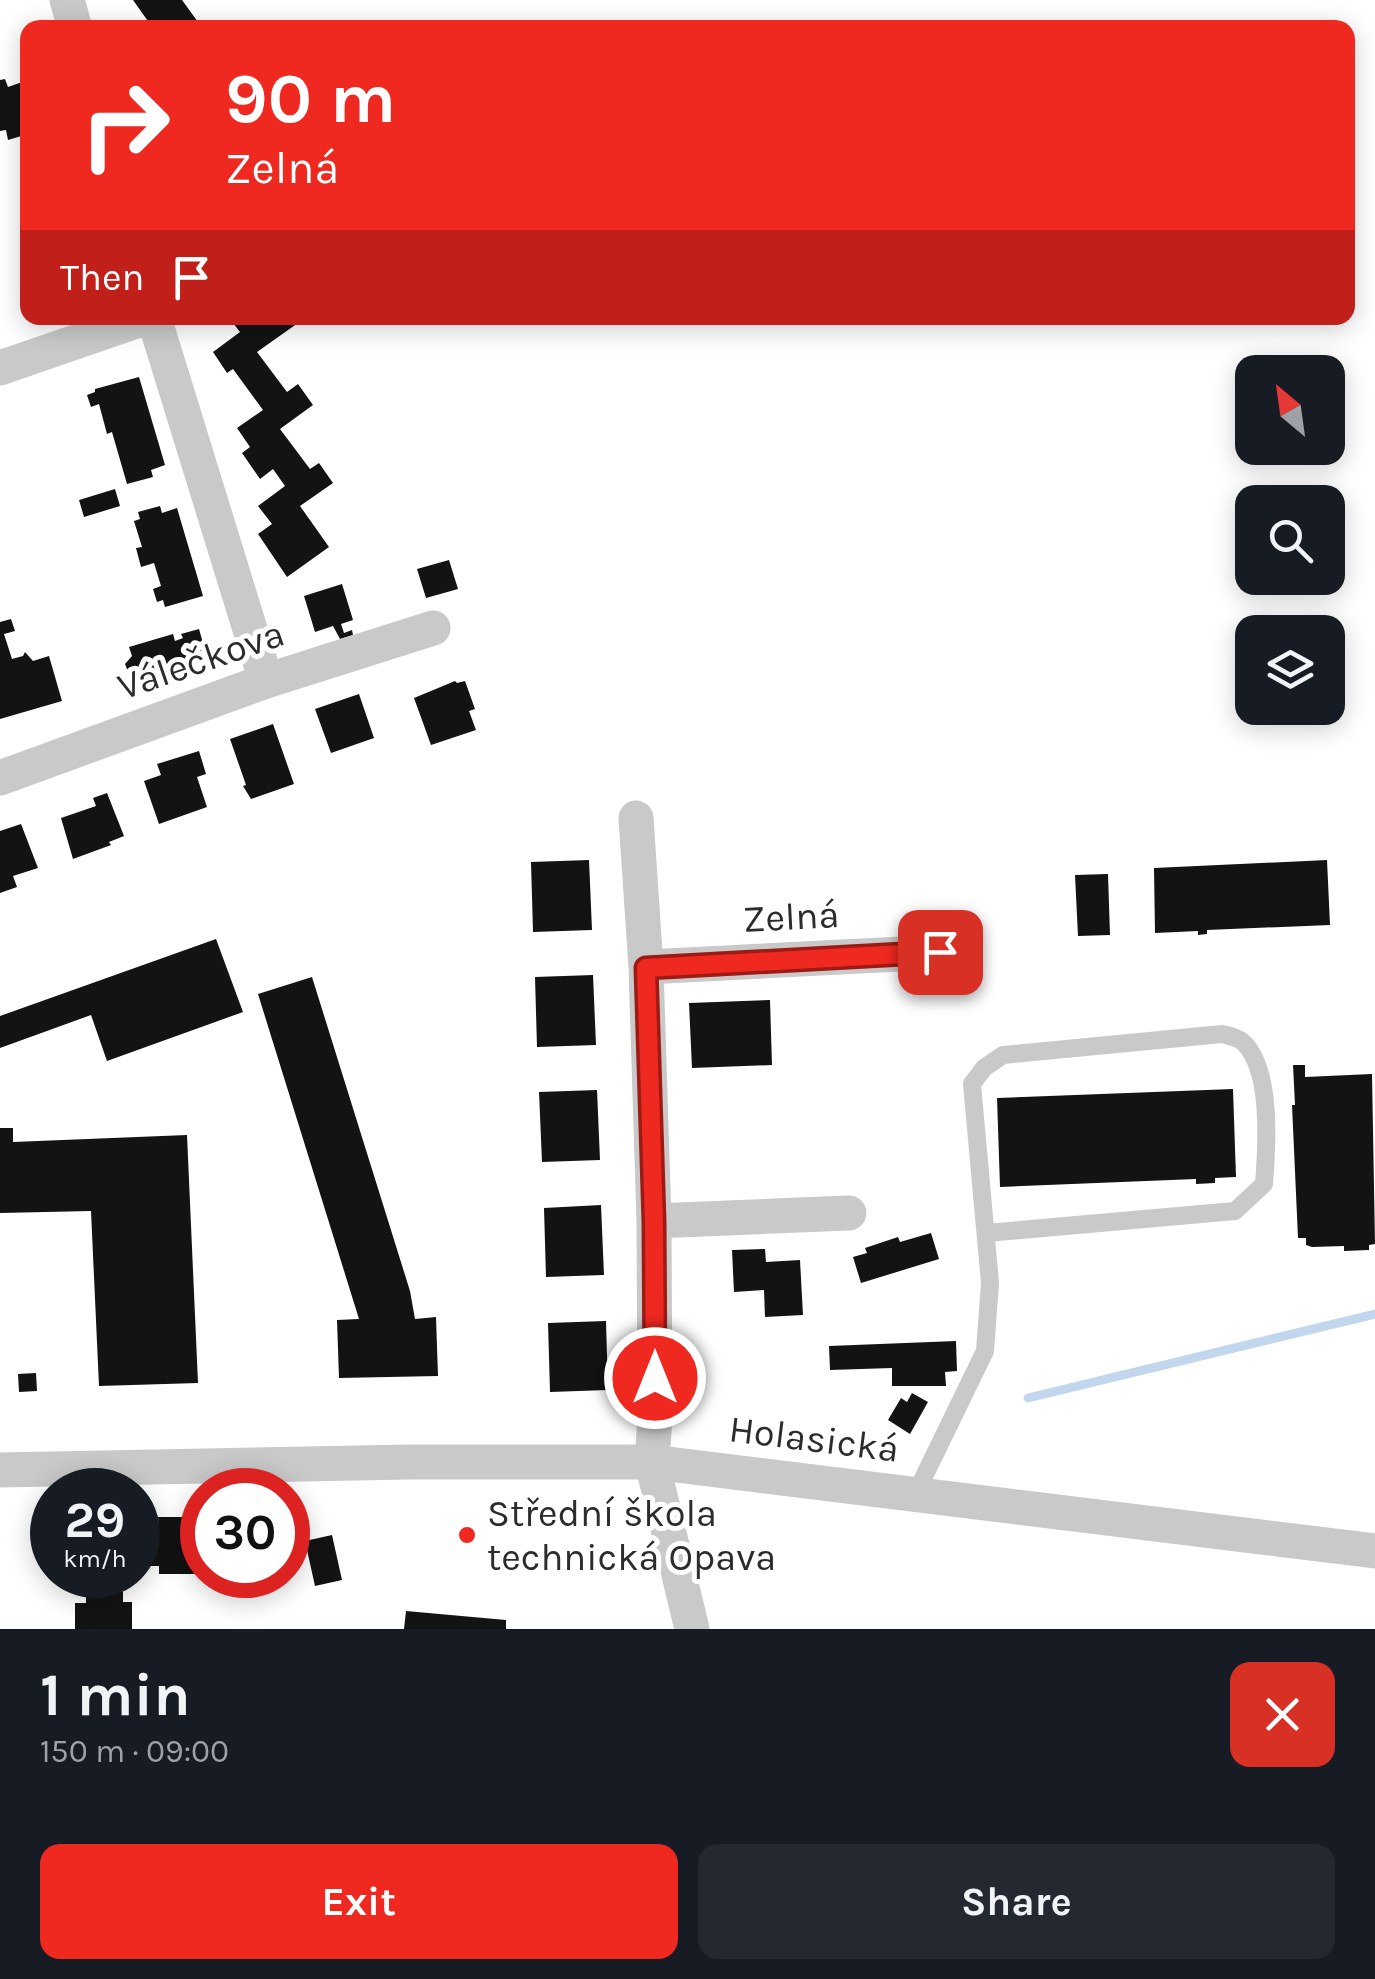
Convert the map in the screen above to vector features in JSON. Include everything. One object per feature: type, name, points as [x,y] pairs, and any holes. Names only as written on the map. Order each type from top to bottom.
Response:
[{"type":"street","points":[[0,368],[126,325]]},
{"type":"street","points":[[156,325],[266,681]]},
{"type":"street","name":"Válečkova","points":[[0,778],[266,681],[432,628]]},
{"type":"street","points":[[636,818],[646,968],[654,1222],[652,1462],[692,1629]]},
{"type":"street","name":"Zelná","points":[[646,968],[940,952]]},
{"type":"street","points":[[654,1222],[849,1213]]},
{"type":"street","name":"Holasická","points":[[0,1470],[652,1462],[1375,1551]]},
{"type":"lane","points":[[915,1495],[985,1351],[990,1283],[972,1084],[984,1068],[1003,1054],[1222,1034],[1242,1040],[1255,1058],[1265,1098],[1264,1184],[1236,1210],[986,1233]]},
{"type":"building","points":[[133,0],[182,0],[197,20],[147,20]]},
{"type":"building","points":[[5,79],[8,87],[20,83],[20,136],[8,140],[6,130],[0,131],[0,80]]},
{"type":"building","points":[[234,325],[295,325],[257,352],[287,392],[298,384],[313,405],[280,429],[310,469],[319,463],[333,483],[300,506],[329,547],[287,577],[258,534],[272,524],[258,506],[285,486],[273,469],[260,479],[242,453],[250,447],[237,428],[263,410],[233,369],[227,373],[213,352],[240,332]]},
{"type":"building","points":[[139,377],[165,465],[151,470],[153,477],[127,484],[112,432],[107,434],[99,404],[91,407],[87,395],[95,389]]},
{"type":"building","points":[[115,489],[120,506],[84,517],[79,500]]},
{"type":"building","points":[[160,506],[162,513],[177,508],[203,596],[165,607],[163,600],[157,602],[153,589],[161,586],[154,563],[141,567],[136,548],[142,547],[134,521],[140,519],[138,512]]},
{"type":"building","points":[[449,560],[458,589],[426,598],[417,569]]},
{"type":"building","points":[[342,584],[353,620],[341,624],[344,633],[352,630],[353,635],[340,639],[333,626],[315,632],[304,596]]},
{"type":"building","points":[[11,619],[15,631],[4,634],[12,659],[25,652],[33,661],[49,656],[62,701],[0,719],[0,622]]},
{"type":"building","points":[[199,629],[207,657],[190,662],[188,658],[181,660],[184,667],[139,680],[137,671],[127,669],[125,664],[132,656],[129,647],[173,634],[175,641],[183,638],[181,634]]},
{"type":"building","points":[[455,681],[465,681],[475,709],[469,711],[476,730],[431,745],[414,698]]},
{"type":"building","points":[[359,694],[374,738],[331,753],[315,709]]},
{"type":"building","points":[[273,724],[294,784],[251,799],[243,786],[246,785],[230,739]]},
{"type":"building","points":[[199,751],[206,774],[197,777],[207,807],[159,824],[144,781],[161,775],[157,764]]},
{"type":"building","points":[[107,793],[124,836],[73,859],[61,818],[96,806],[93,798]]},
{"type":"building","points":[[21,824],[38,868],[13,876],[17,887],[0,893],[0,831]]},
{"type":"building","points":[[589,860],[592,930],[533,932],[531,862]]},
{"type":"building","points":[[1327,860],[1330,925],[1207,930],[1207,934],[1198,935],[1198,931],[1155,933],[1154,868]]},
{"type":"building","points":[[1108,874],[1110,935],[1078,936],[1075,875]]},
{"type":"building","points":[[216,939],[243,1012],[107,1061],[91,1015],[0,1048],[0,1016]]},
{"type":"building","points":[[593,975],[596,1045],[537,1047],[535,977]]},
{"type":"building","points":[[312,977],[410,1291],[415,1319],[436,1317],[438,1376],[339,1378],[337,1320],[359,1319],[258,994]]},
{"type":"building","points":[[770,1000],[772,1065],[692,1068],[689,1003]]},
{"type":"building","points":[[1293,1065],[1305,1065],[1305,1077],[1372,1074],[1375,1244],[1369,1245],[1369,1250],[1312,1247],[1306,1245],[1306,1238],[1298,1238]]},
{"type":"building","points":[[1233,1089],[1236,1177],[1196,1184],[1196,1179],[1000,1187],[997,1098]]},
{"type":"building","points":[[597,1090],[600,1160],[542,1162],[539,1092]]},
{"type":"building","points":[[0,1128],[13,1128],[13,1142],[187,1135],[198,1383],[99,1386],[91,1211],[0,1213]]},
{"type":"building","points":[[601,1205],[604,1275],[546,1277],[544,1208]]},
{"type":"building","points":[[931,1233],[939,1259],[861,1283],[853,1257],[867,1253],[865,1248],[898,1237],[900,1242]]},
{"type":"building","points":[[765,1249],[766,1262],[800,1260],[803,1315],[765,1317],[764,1290],[734,1292],[732,1250]]},
{"type":"building","points":[[606,1321],[608,1390],[550,1392],[548,1323]]},
{"type":"building","points":[[956,1341],[957,1371],[945,1372],[946,1386],[892,1386],[892,1368],[830,1370],[829,1346]]},
{"type":"building","points":[[36,1373],[37,1391],[19,1392],[18,1374]]},
{"type":"building","points":[[912,1393],[928,1402],[910,1434],[888,1420],[901,1398],[907,1402]]},
{"type":"building","points":[[160,1517],[180,1517],[180,1574],[160,1574]]},
{"type":"building","points":[[332,1535],[342,1580],[315,1586],[310,1540]]},
{"type":"building","points":[[86,1598],[123,1598],[123,1602],[132,1602],[132,1629],[75,1629],[75,1603],[86,1603]]},
{"type":"building","points":[[406,1611],[506,1620],[506,1629],[404,1629]]},
{"type":"waterway","points":[[1028,1398],[1375,1314]]},
{"type":"place","name":"Střední škola technická Opava","points":[[467,1535]]},
{"type":"route","points":[[655,1378],[646,968],[940,952]]}]
